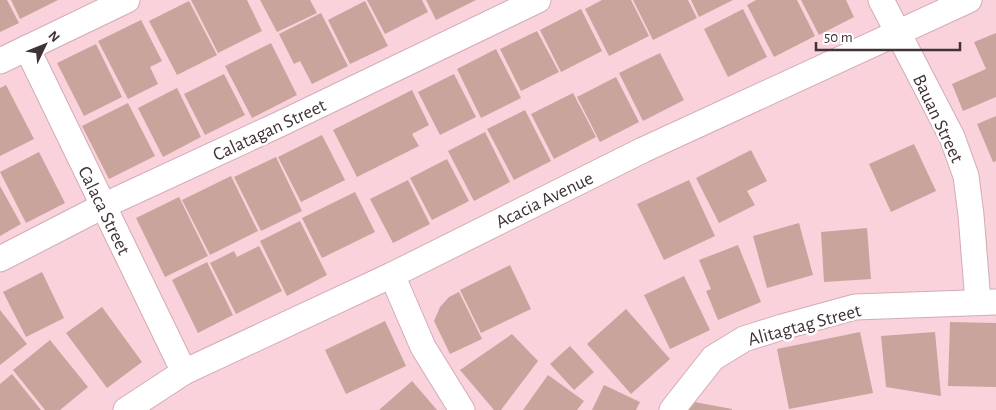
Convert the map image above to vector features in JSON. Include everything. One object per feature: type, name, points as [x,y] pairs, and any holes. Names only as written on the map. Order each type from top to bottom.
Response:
[{"type":"street","points":[[0,60],[127,0]]},
{"type":"street","name":"Calatagan Street","points":[[0,259],[103,206],[280,124],[538,0]]},
{"type":"street","name":"Bauan Street","points":[[881,0],[952,137],[966,176],[987,302]]},
{"type":"street","name":"Acacia Avenue","points":[[126,410],[184,372],[392,275],[643,150],[969,0]]},
{"type":"street","name":"Calaca Street","points":[[27,48],[184,372]]},
{"type":"street","points":[[392,275],[423,347],[462,410]]},
{"type":"street","name":"Alitagtag Street","points":[[672,410],[713,358],[744,340],[782,327],[855,307],[987,302]]},
{"type":"building","points":[[0,0],[7,0],[19,23],[0,32]]},
{"type":"building","points":[[11,0],[58,0],[20,19]]},
{"type":"building","points":[[191,0],[247,0],[262,31],[218,53]]},
{"type":"building","points":[[260,0],[310,0],[317,13],[277,32]]},
{"type":"building","points":[[367,0],[422,0],[428,12],[385,34]]},
{"type":"building","points":[[426,0],[476,0],[436,20]]},
{"type":"building","points":[[602,0],[631,0],[649,36],[609,56],[585,9]]},
{"type":"building","points":[[633,0],[688,0],[697,18],[653,40]]},
{"type":"building","points":[[691,0],[733,0],[699,17]]},
{"type":"building","points":[[756,0],[797,0],[815,36],[774,57],[747,5]]},
{"type":"building","points":[[801,0],[846,0],[854,17],[819,35]]},
{"type":"building","points":[[189,1],[217,55],[177,75],[149,21]]},
{"type":"building","points":[[365,1],[388,46],[350,64],[328,20]]},
{"type":"building","points":[[581,9],[602,51],[561,72],[540,30]]},
{"type":"building","points":[[743,9],[767,57],[728,77],[704,29]]},
{"type":"building","points":[[321,13],[348,66],[312,84],[300,61],[294,64],[279,34]]},
{"type":"building","points":[[141,20],[162,61],[150,67],[158,84],[128,99],[98,41]]},
{"type":"building","points":[[537,31],[559,72],[521,91],[500,49]]},
{"type":"building","points":[[996,33],[996,97],[963,111],[952,84],[986,69],[974,42]]},
{"type":"building","points":[[271,43],[297,95],[252,118],[225,66]]},
{"type":"building","points":[[96,44],[122,97],[84,116],[57,63]]},
{"type":"building","points":[[496,49],[521,98],[481,118],[457,69]]},
{"type":"building","points":[[660,53],[684,100],[643,121],[619,73]]},
{"type":"building","points":[[224,74],[245,115],[205,135],[184,94]]},
{"type":"building","points":[[454,74],[476,117],[440,135],[418,92]]},
{"type":"building","points":[[616,77],[639,122],[600,142],[577,97]]},
{"type":"building","points":[[6,85],[34,139],[0,156],[0,88]]},
{"type":"building","points":[[177,88],[201,137],[163,157],[138,108]]},
{"type":"building","points":[[412,90],[429,125],[412,134],[419,146],[357,177],[333,130]]},
{"type":"building","points":[[573,93],[596,137],[554,159],[531,114]]},
{"type":"building","points":[[128,103],[155,156],[109,179],[82,126]]},
{"type":"building","points":[[525,110],[551,161],[514,180],[487,129]]},
{"type":"building","points":[[996,116],[996,161],[993,162],[977,124]]},
{"type":"building","points":[[485,132],[510,182],[474,201],[448,151]]},
{"type":"building","points":[[322,135],[345,180],[301,202],[278,157]]},
{"type":"building","points":[[914,144],[936,191],[891,212],[869,164]]},
{"type":"building","points":[[751,150],[767,181],[747,191],[755,205],[719,223],[696,178]]},
{"type":"building","points":[[39,152],[65,203],[26,223],[0,172]]},
{"type":"building","points":[[276,157],[302,211],[261,231],[234,177]]},
{"type":"building","points":[[447,159],[469,201],[432,220],[410,178]]},
{"type":"building","points":[[231,176],[258,231],[210,255],[182,200]]},
{"type":"building","points":[[408,180],[430,224],[393,243],[370,199]]},
{"type":"building","points":[[689,180],[715,236],[664,260],[637,204]]},
{"type":"building","points":[[0,186],[21,224],[0,236]]},
{"type":"building","points":[[355,192],[375,232],[322,258],[302,218]]},
{"type":"building","points":[[179,197],[208,256],[165,277],[136,218]]},
{"type":"building","points":[[300,221],[327,275],[287,296],[260,241]]},
{"type":"building","points":[[799,223],[813,275],[767,288],[753,236]]},
{"type":"building","points":[[867,228],[871,279],[824,282],[821,232]]},
{"type":"building","points":[[738,245],[761,302],[718,320],[706,291],[711,289],[699,260]]},
{"type":"building","points":[[259,246],[282,291],[236,314],[210,263],[234,251],[237,257]]},
{"type":"building","points":[[207,262],[233,315],[198,333],[172,280]]},
{"type":"building","points":[[510,265],[531,309],[481,333],[460,290]]},
{"type":"building","points":[[42,272],[64,318],[26,337],[3,292]]},
{"type":"building","points":[[684,276],[710,330],[670,349],[644,295]]},
{"type":"building","points":[[459,292],[482,339],[450,354],[434,321],[440,307],[449,297]]},
{"type":"building","points":[[102,307],[142,362],[107,388],[66,333]]},
{"type":"building","points":[[626,309],[670,359],[631,394],[587,344]]},
{"type":"building","points":[[0,310],[27,344],[0,365]]},
{"type":"building","points":[[385,321],[406,366],[346,394],[325,350]]},
{"type":"building","points":[[950,322],[996,323],[996,387],[948,386]]},
{"type":"building","points":[[860,332],[873,393],[789,409],[777,349]]},
{"type":"building","points":[[935,332],[941,396],[886,387],[881,336]]},
{"type":"building","points":[[512,334],[538,361],[501,410],[494,410],[460,370]]},
{"type":"building","points":[[50,340],[88,387],[60,410],[45,410],[13,370]]},
{"type":"building","points":[[570,346],[594,372],[574,390],[550,364]]},
{"type":"building","points":[[12,374],[41,410],[0,410],[0,384]]},
{"type":"building","points":[[548,375],[584,401],[577,410],[523,410]]},
{"type":"building","points":[[412,381],[437,410],[379,410]]},
{"type":"building","points":[[604,385],[640,402],[636,410],[592,410]]},
{"type":"building","points":[[689,401],[732,409],[732,410],[688,410]]}]
